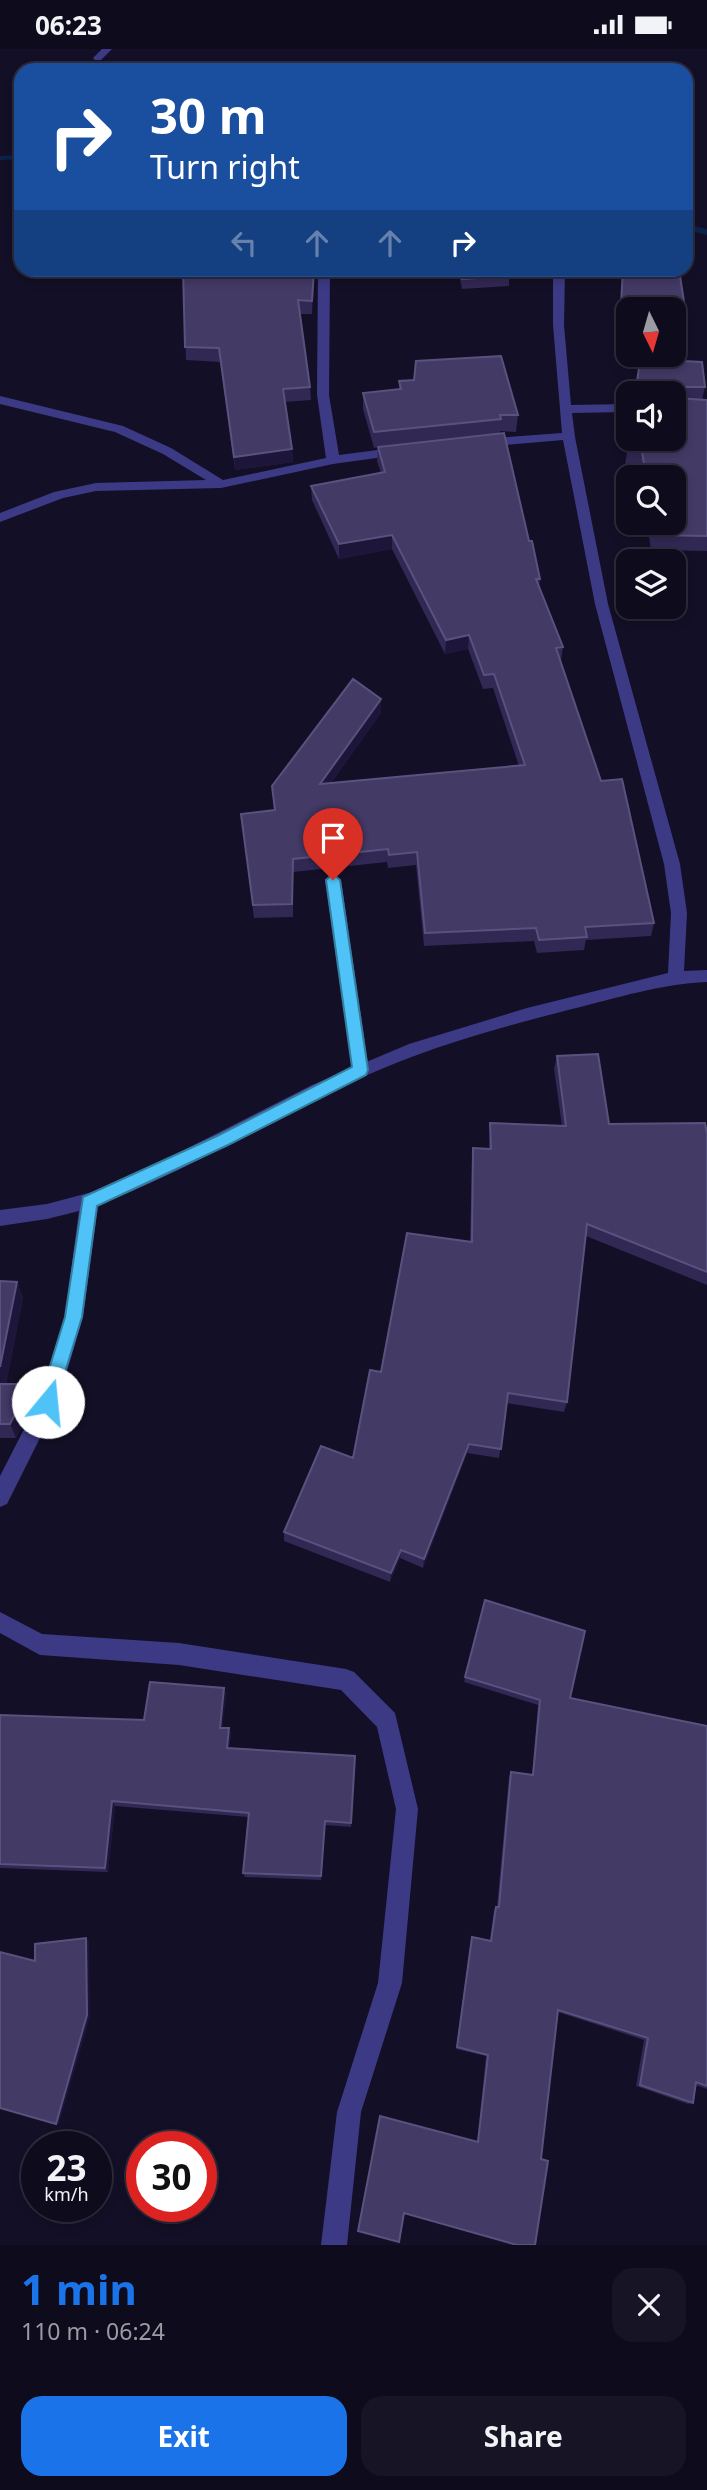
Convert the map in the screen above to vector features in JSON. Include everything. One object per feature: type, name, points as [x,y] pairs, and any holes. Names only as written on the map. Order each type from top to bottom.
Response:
[{"type":"street","points":[[98,58],[107,49]]},
{"type":"street","points":[[324,277],[323,395],[333,460]]},
{"type":"street","points":[[559,277],[557,321],[568,436],[610,636],[670,860],[679,912],[676,976]]},
{"type":"street","points":[[0,400],[119,429],[167,451],[221,484]]},
{"type":"street","points":[[564,409],[616,408]]},
{"type":"street","points":[[464,444],[568,436]]},
{"type":"street","points":[[0,518],[59,495],[96,487],[221,484],[333,460],[412,450]]},
{"type":"street","points":[[333,880],[360,1070]]},
{"type":"street","points":[[0,1218],[89,1202],[223,1141],[360,1070],[506,1020],[676,976],[707,976]]},
{"type":"street","points":[[0,1497],[48,1402],[74,1317],[89,1202]]},
{"type":"street","points":[[0,1622],[40,1644],[179,1654],[346,1679],[387,1721],[407,1809],[390,1983],[349,2112],[334,2245]]},
{"type":"building","points":[[183,277],[314,277],[312,301],[298,300],[310,387],[283,389],[292,449],[234,457],[219,348],[185,347]]},
{"type":"building","points":[[462,277],[493,277],[462,279]]},
{"type":"building","points":[[623,277],[680,277],[683,297],[621,297]]},
{"type":"building","points":[[501,356],[518,415],[500,415],[501,419],[374,432],[363,393],[401,389],[399,381],[414,380],[416,361]]},
{"type":"building","points":[[686,361],[702,362],[705,387],[686,387],[686,381],[637,381],[639,367],[686,367]]},
{"type":"building","points":[[686,399],[707,400],[707,536],[653,535],[686,535],[686,465],[644,465],[642,451],[686,451]]},
{"type":"building","points":[[504,433],[529,541],[532,541],[540,579],[536,579],[563,647],[556,648],[601,781],[622,779],[654,923],[585,927],[587,937],[539,940],[536,928],[425,933],[417,852],[389,855],[388,849],[293,859],[292,904],[253,905],[241,814],[275,810],[272,786],[353,679],[381,699],[320,784],[525,765],[494,674],[484,675],[469,635],[446,640],[392,535],[339,544],[311,486],[385,472],[378,447]]},
{"type":"building","points":[[598,1054],[609,1124],[705,1123],[707,1272],[587,1224],[567,1402],[508,1393],[501,1449],[469,1444],[424,1559],[401,1550],[391,1573],[284,1532],[321,1446],[353,1458],[370,1370],[381,1372],[407,1233],[472,1242],[473,1148],[491,1149],[490,1123],[566,1126],[557,1056]]},
{"type":"building","points":[[0,1281],[17,1282],[0,1367]]},
{"type":"building","points":[[0,1384],[25,1384],[23,1399],[10,1424],[0,1424]]},
{"type":"building","points":[[485,1600],[585,1631],[570,1698],[707,1726],[707,2086],[696,2082],[693,2103],[640,2085],[648,2038],[558,2010],[541,2159],[548,2161],[535,2245],[517,2245],[404,2213],[399,2242],[358,2231],[380,2116],[478,2142],[488,2055],[457,2047],[472,1937],[491,1941],[496,1907],[499,1907],[511,1772],[533,1775],[540,1700],[465,1677]]},
{"type":"building","points":[[150,1682],[224,1688],[220,1728],[229,1728],[227,1748],[355,1756],[351,1823],[325,1821],[321,1876],[243,1873],[249,1813],[112,1801],[105,1868],[0,1864],[0,1715],[144,1720]]},
{"type":"building","points":[[86,1938],[87,2015],[56,2124],[0,2108],[0,1952],[35,1961],[35,1944]]},
{"type":"waterway","points":[[0,158],[14,157]]},
{"type":"waterway","points":[[693,229],[707,232]]},
{"type":"route","points":[[48,1402],[74,1317],[89,1202],[223,1141],[360,1070],[333,880]]}]
